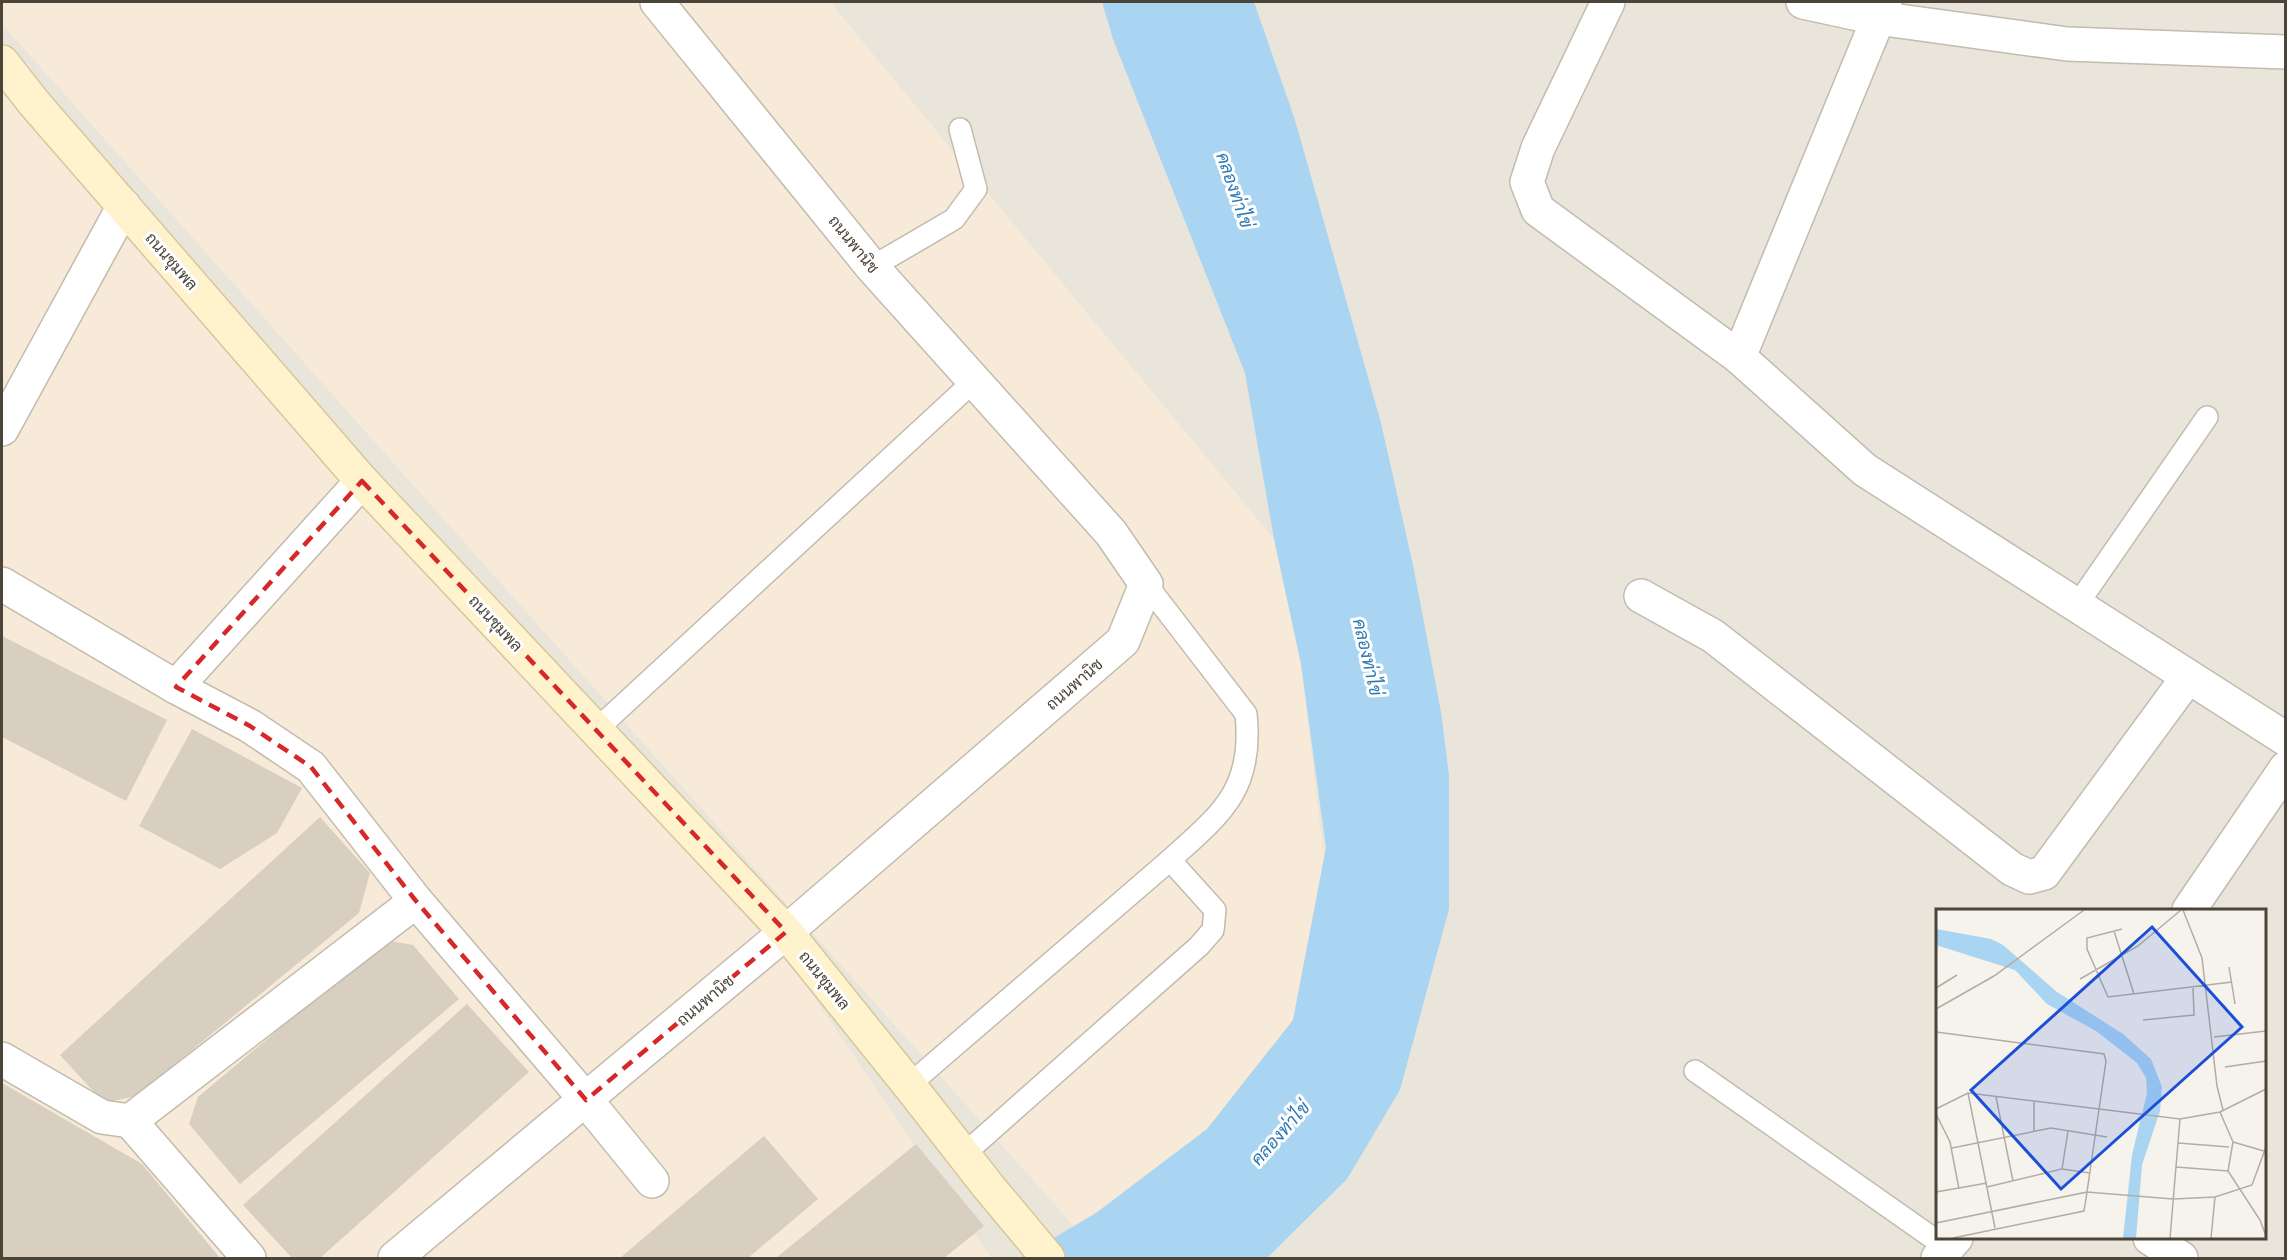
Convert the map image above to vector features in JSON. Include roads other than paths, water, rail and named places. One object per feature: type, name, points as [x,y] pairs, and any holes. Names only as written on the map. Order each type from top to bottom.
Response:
[{"type":"main road","name":"ถนนชุมพล","points":[[2,62],[34,103],[362,481],[786,932],[1048,1258]]},
{"type":"street","name":"ถนนพานิช","points":[[395,1258],[786,932],[1123,641],[1146,584],[1111,533],[872,267],[657,2]]},
{"type":"street","points":[[1608,2],[1539,148],[1527,182],[1538,210],[1739,357],[1865,470],[2286,739]]},
{"type":"street","points":[[1803,2],[1881,10],[2067,44],[2286,52]]},
{"type":"street","points":[[1739,357],[1881,10]]},
{"type":"street","points":[[2,429],[124,206]]},
{"type":"street","points":[[176,687],[362,481]]},
{"type":"street","points":[[2,584],[176,687],[250,726],[310,767],[416,901],[586,1100],[651,1181]]},
{"type":"street","points":[[1641,596],[1713,636],[2012,869],[2029,877],[2044,873],[2188,677]]},
{"type":"street","points":[[2190,909],[2286,768]]},
{"type":"street","points":[[130,1121],[416,901]]},
{"type":"street","points":[[2,1059],[102,1117],[130,1121],[249,1258]]},
{"type":"street","points":[[2152,1239],[2181,1258]]},
{"type":"lane","points":[[872,267],[954,219],[976,189],[960,129]]},
{"type":"lane","points":[[596,730],[974,381]]},
{"type":"lane","points":[[2077,605],[2207,417]]},
{"type":"lane","points":[[909,1085],[1170,860],[1209,825],[1231,800],[1244,770],[1248,733],[1246,714],[1146,584]]},
{"type":"lane","points":[[963,1155],[1199,946],[1213,930],[1215,910],[1170,860]]},
{"type":"lane","points":[[1695,1071],[1947,1248]]},
{"type":"water","name":"คลองท่าไข่","points":[[1102,2],[1254,2],[1295,120],[1381,423],[1413,565],[1441,712],[1449,775],[1449,909],[1400,1090],[1347,1179],[1267,1258],[1020,1258],[1096,1213],[1207,1129],[1293,1020],[1326,848],[1301,664],[1274,539],[1245,373],[1113,39]]}]
